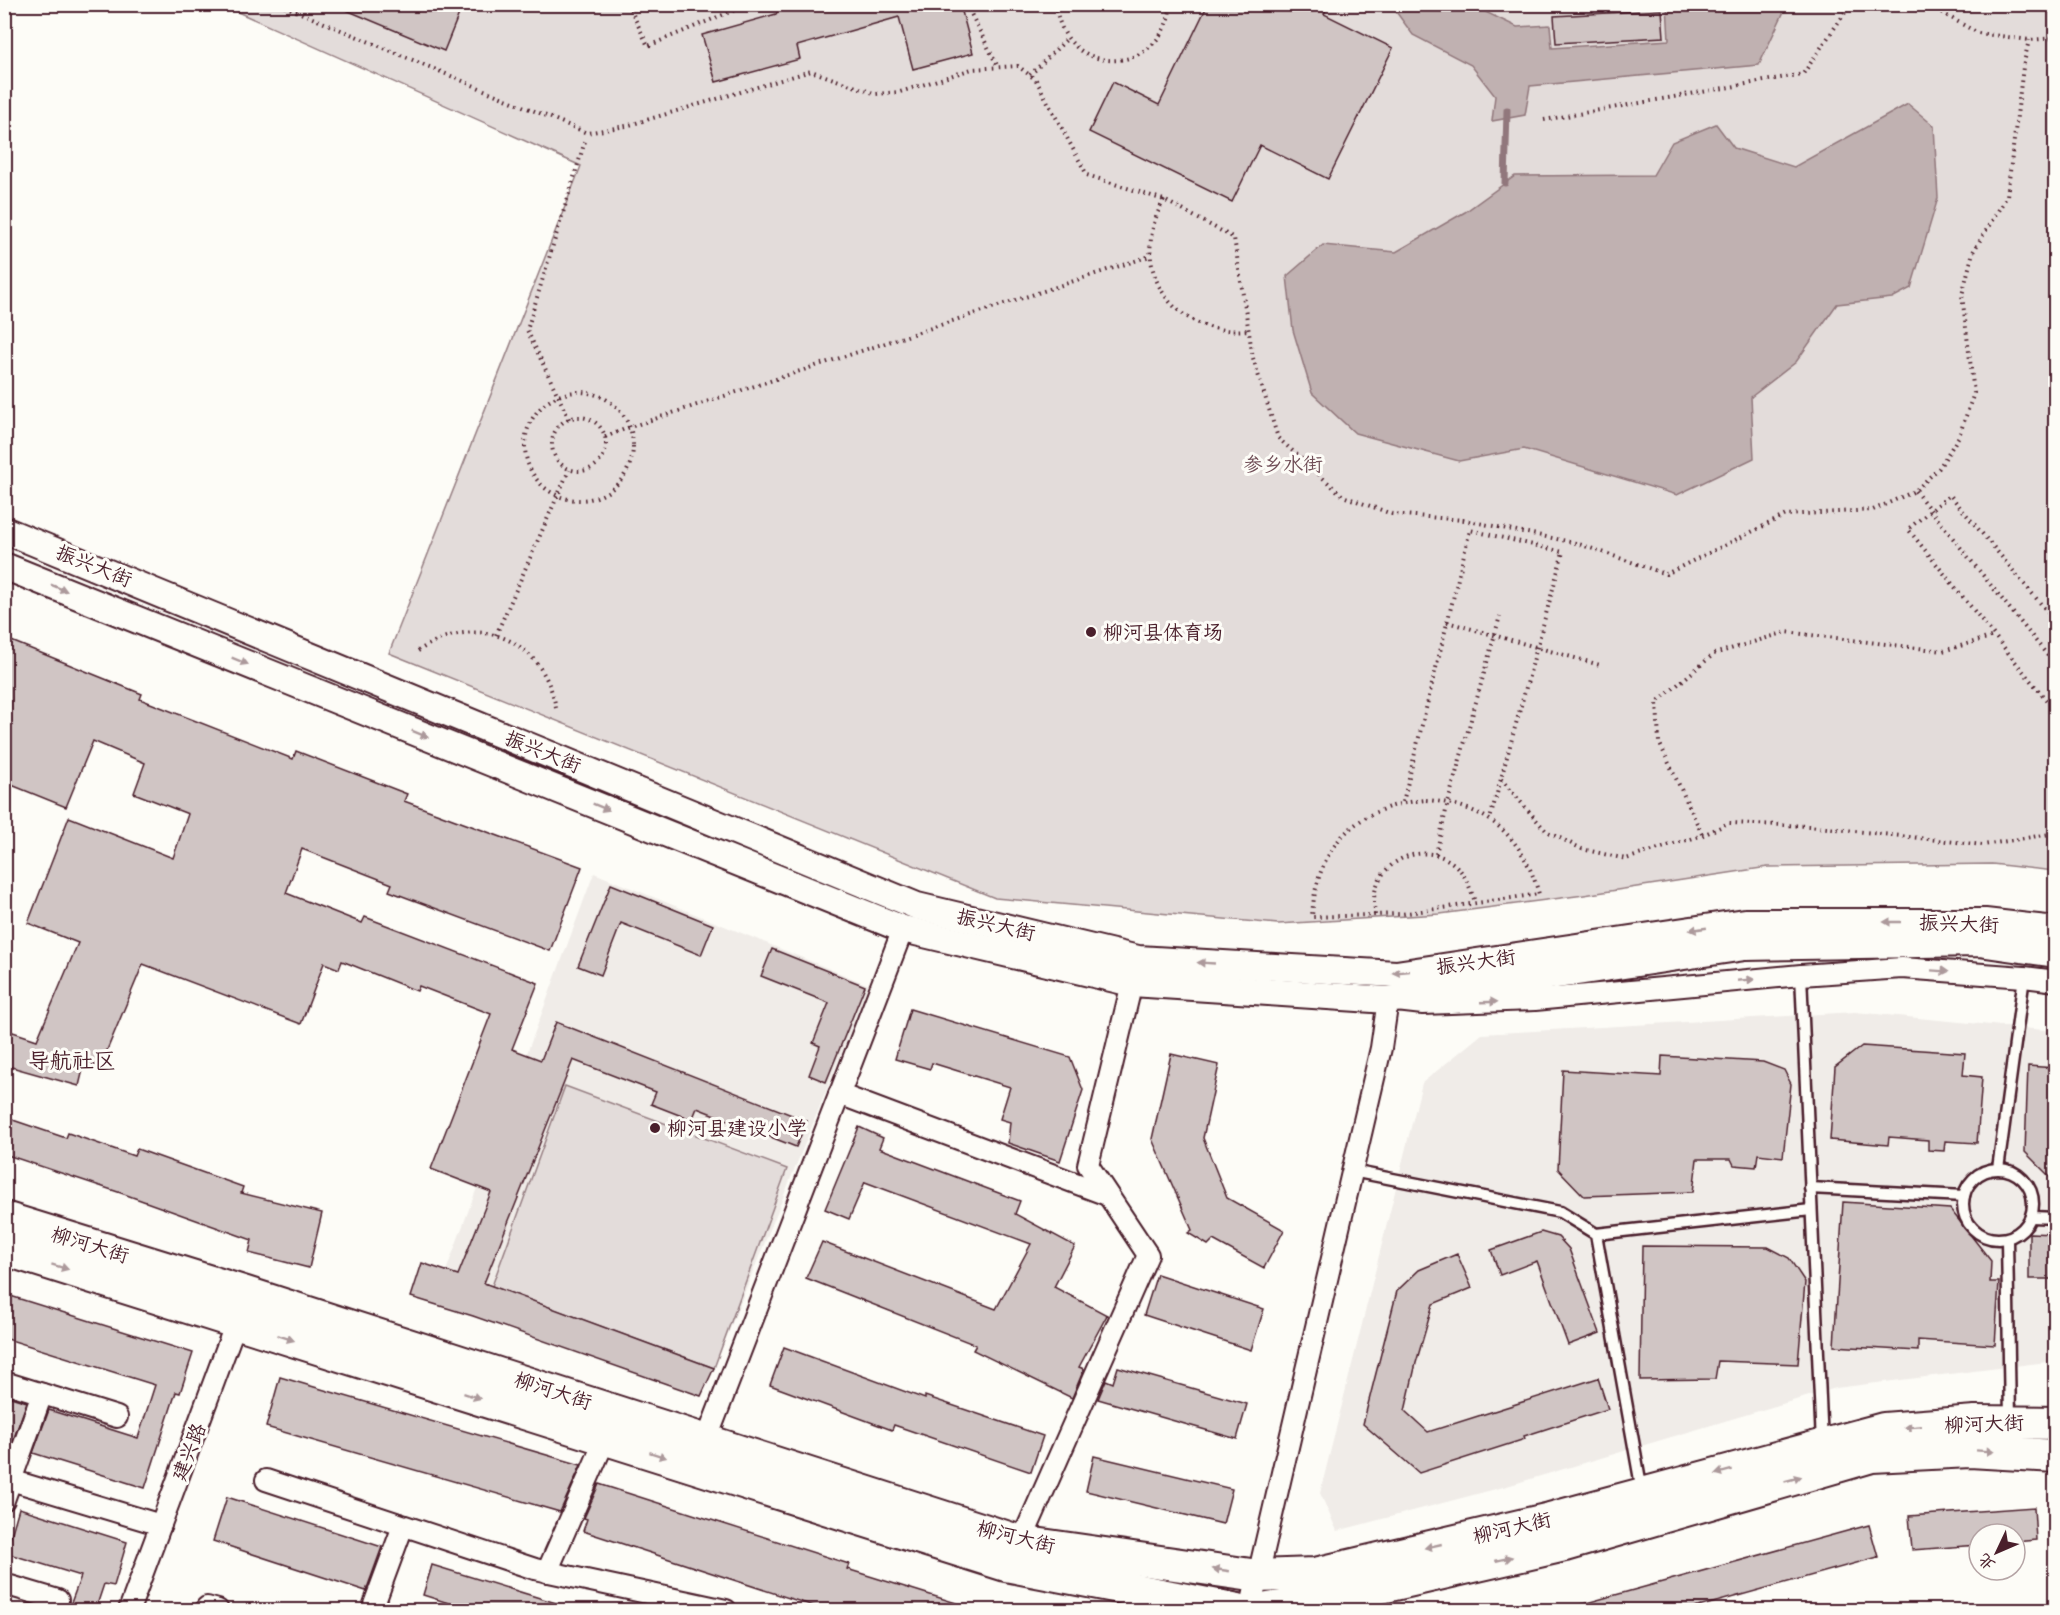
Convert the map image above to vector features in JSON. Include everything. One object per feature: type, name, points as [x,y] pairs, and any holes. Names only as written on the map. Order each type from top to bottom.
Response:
[{"type":"main road","name":"柳河大街","points":[[4,1218],[246,1293],[1006,1565],[1238,1611]]},
{"type":"main road","name":"柳河大街","points":[[4,1249],[237,1322],[612,1425],[706,1441],[1021,1542],[1258,1575],[1315,1574],[1550,1519],[1884,1429],[1975,1422],[2055,1423]]},
{"type":"main road","name":"柳河大街","points":[[1262,1611],[1325,1600],[1565,1545],[1872,1456],[1970,1450],[2055,1456]]},
{"type":"street","name":"振兴大街","points":[[4,530],[917,906],[1138,959],[1396,974],[1745,922],[1985,922],[2055,930]]},
{"type":"street","name":"振兴大街","points":[[4,566],[903,928],[1132,983],[1388,1000],[1745,947],[1979,943],[2055,954]]},
{"type":"street","points":[[706,1441],[903,928]]},
{"type":"street","points":[[1250,1611],[1381,1048],[1388,1000],[1423,1004],[1535,1000],[1902,968],[2024,976],[2055,981]]},
{"type":"street","points":[[1021,1542],[1148,1255],[1088,1165],[1132,983]]},
{"type":"street","points":[[839,1094],[1107,1195]]},
{"type":"street","name":"建兴路","points":[[129,1611],[246,1293]]},
{"type":"street","points":[[4,1382],[117,1417]]},
{"type":"street","points":[[4,1500],[8,1479],[42,1394]]},
{"type":"street","points":[[547,1572],[612,1425]]},
{"type":"street","points":[[8,1479],[161,1525]]},
{"type":"street","points":[[266,1480],[547,1572],[726,1611]]},
{"type":"street","points":[[372,1611],[403,1526]]},
{"type":"street","points":[[4,1584],[58,1600]]},
{"type":"lane","points":[[1801,975],[1822,1446]]},
{"type":"lane","points":[[1998,1169],[2024,976]]},
{"type":"lane","points":[[1998,1169],[2014,1173],[2025,1180],[2031,1191],[2034,1204],[2032,1217],[2026,1227],[2007,1239],[1995,1240],[1984,1237],[1967,1222],[1963,1209],[1964,1196],[1969,1185],[1978,1175],[1998,1169]]},
{"type":"lane","points":[[1352,1172],[1560,1212],[1596,1234],[1811,1210]]},
{"type":"lane","points":[[1810,1188],[1964,1196]]},
{"type":"lane","points":[[2032,1217],[2055,1218]]},
{"type":"lane","points":[[1596,1234],[1642,1494]]},
{"type":"lane","points":[[2007,1239],[2010,1422]]},
{"type":"path","points":[[279,4],[587,133],[626,126],[811,72],[876,94],[900,92],[972,69],[1018,66],[1036,80],[1087,175],[1164,200],[1234,238],[1253,358],[1278,438],[1343,496],[1392,514],[1464,520],[1576,543],[1666,574],[1786,515],[1874,510],[1915,491],[1939,468],[1959,436],[1974,393],[1962,295],[1973,252],[2007,196],[2023,67],[2029,40]]},
{"type":"path","points":[[628,4],[648,46],[749,4]]},
{"type":"path","points":[[966,4],[998,67]]},
{"type":"path","points":[[1056,4],[1059,20],[1068,38],[1082,51],[1104,60],[1129,59],[1151,47],[1166,28],[1171,4]]},
{"type":"path","points":[[1544,120],[1803,74],[1851,4]]},
{"type":"path","points":[[1926,4],[1978,33],[2029,40],[2055,38]]},
{"type":"path","points":[[1030,75],[1068,38]]},
{"type":"path","points":[[569,419],[527,330],[586,138]]},
{"type":"path","points":[[1164,200],[1152,224],[1150,256],[1160,288],[1175,309],[1209,328],[1235,332],[1248,330]]},
{"type":"path","points":[[605,437],[1150,256]]},
{"type":"path","points":[[582,392],[606,399],[624,416],[630,427],[633,452],[628,468],[619,482],[606,493],[590,499],[573,500],[557,496],[541,485],[530,469],[526,460],[527,431],[535,413],[558,395],[582,392]]},
{"type":"path","points":[[580,417],[591,420],[600,427],[605,437],[606,447],[603,456],[597,465],[588,470],[579,472],[568,470],[559,464],[553,455],[551,444],[553,433],[560,424],[569,419],[580,417]]},
{"type":"path","points":[[496,635],[568,470]]},
{"type":"path","points":[[1915,491],[2055,666]]},
{"type":"path","points":[[2055,622],[1950,495],[1908,529],[2055,712]]},
{"type":"path","points":[[1403,802],[1470,530],[1563,552],[1490,819]]},
{"type":"path","points":[[1436,854],[1500,616]]},
{"type":"path","points":[[1447,622],[1600,665]]},
{"type":"path","points":[[418,651],[432,642],[463,632],[496,635],[525,650],[537,662],[550,684],[556,708]]},
{"type":"path","points":[[1703,835],[1659,742],[1657,702],[1714,654],[1786,632],[1943,651],[1994,636]]},
{"type":"path","points":[[1501,779],[1546,831],[1582,849],[1626,859],[1703,835],[1729,823],[1809,826],[1983,845],[2055,833]]},
{"type":"path","points":[[1426,800],[1449,802],[1470,808],[1490,819],[1508,834],[1522,852],[1533,872],[1539,894],[1401,914],[1312,917],[1313,895],[1319,873],[1330,852],[1344,834],[1371,814],[1403,802],[1426,800]]},
{"type":"path","points":[[1375,915],[1375,890],[1380,877],[1398,859],[1410,854],[1436,854],[1448,860],[1466,878],[1475,902]]},
{"type":"shaded area","points":[[1391,5],[1471,5],[1517,27],[1550,25],[1552,48],[1669,40],[1667,5],[1787,5],[1759,65],[1530,86],[1525,115],[1492,121],[1495,96],[1471,65],[1413,35]]},
{"type":"shaded area","points":[[1908,104],[1934,126],[1938,198],[1911,288],[1892,298],[1837,304],[1796,362],[1751,397],[1754,458],[1677,495],[1524,449],[1459,461],[1355,433],[1312,393],[1293,330],[1287,276],[1323,245],[1396,252],[1465,212],[1515,176],[1653,175],[1672,142],[1716,124],[1734,148],[1794,167]]},
{"type":"shaded area","name":"柳河县建设小学","points":[[594,873],[869,985],[714,1368],[446,1271]]},
{"type":"shaded area","points":[[1855,1012],[2055,1031],[2055,1361],[1836,1388],[1507,1486],[1337,1531],[1320,1493],[1422,1083],[1482,1034]]},
{"type":"green space","name":"参乡水街","points":[[222,5],[2055,5],[2055,871],[1992,864],[1768,867],[1440,914],[1278,924],[995,898],[389,653],[581,166]]},
{"type":"green space","points":[[565,1086],[787,1169],[714,1368],[492,1286]]},
{"type":"building","points":[[332,4],[463,4],[444,51]]},
{"type":"building","points":[[781,4],[960,4],[973,53],[913,69],[899,17],[797,46],[800,59],[716,82],[702,35],[776,14]]},
{"type":"building","points":[[1208,4],[1329,4],[1324,14],[1393,48],[1328,179],[1260,145],[1232,202],[1089,132],[1113,82],[1159,105]]},
{"type":"building","points":[[1662,10],[1664,37],[1556,43],[1554,16]]},
{"type":"building","points":[[4,638],[142,694],[140,699],[293,759],[296,751],[407,794],[404,801],[582,867],[550,951],[389,891],[392,884],[302,849],[286,893],[362,923],[365,917],[538,983],[512,1049],[541,1060],[556,1022],[807,1121],[796,1147],[697,1108],[692,1120],[651,1104],[656,1092],[573,1060],[484,1283],[714,1368],[701,1396],[473,1316],[411,1297],[422,1263],[458,1275],[491,1192],[431,1169],[491,1014],[419,986],[417,991],[342,961],[339,969],[324,963],[301,1024],[143,964],[100,1067],[85,1061],[79,1086],[4,1065],[4,1029],[37,1040],[78,943],[28,923],[69,817],[173,858],[188,814],[134,793],[145,763],[93,741],[66,807],[4,782]]},
{"type":"building","points":[[611,884],[713,925],[701,955],[621,923],[601,975],[578,966]]},
{"type":"building","points":[[772,949],[865,986],[826,1082],[809,1075],[820,1046],[813,1043],[829,1003],[761,976]]},
{"type":"building","points":[[910,1009],[1070,1057],[1083,1090],[1060,1161],[1008,1143],[1010,1122],[1000,1119],[1010,1087],[932,1063],[930,1069],[895,1059]]},
{"type":"building","points":[[1862,1046],[1965,1053],[1963,1075],[1982,1077],[1977,1143],[1945,1141],[1944,1151],[1928,1150],[1928,1140],[1889,1137],[1888,1145],[1830,1140],[1835,1067]]},
{"type":"building","points":[[1171,1054],[1219,1065],[1203,1138],[1227,1198],[1284,1230],[1264,1268],[1213,1240],[1208,1245],[1188,1233],[1192,1230],[1152,1139]]},
{"type":"building","points":[[1662,1056],[1763,1062],[1784,1070],[1791,1084],[1783,1157],[1758,1154],[1756,1167],[1734,1165],[1731,1159],[1697,1159],[1693,1192],[1584,1196],[1558,1169],[1563,1070],[1661,1076]]},
{"type":"building","points":[[2028,1066],[2055,1068],[2055,1182],[2025,1152]]},
{"type":"building","points":[[4,1117],[66,1138],[68,1133],[134,1156],[137,1149],[243,1187],[241,1193],[322,1213],[309,1268],[249,1253],[252,1240],[4,1154]]},
{"type":"building","points":[[859,1127],[883,1138],[879,1148],[1020,1201],[1015,1214],[1075,1246],[1054,1287],[1107,1315],[1079,1367],[1084,1369],[1072,1398],[973,1350],[976,1345],[806,1278],[822,1242],[996,1309],[1031,1244],[865,1182],[849,1219],[825,1209]]},
{"type":"building","points":[[1843,1202],[1950,1209],[1991,1261],[1990,1282],[1999,1282],[1995,1345],[1918,1340],[1918,1351],[1834,1346]]},
{"type":"building","points":[[1541,1232],[1558,1237],[1569,1249],[1600,1333],[1568,1345],[1537,1261],[1500,1275],[1491,1250]]},
{"type":"building","points":[[2029,1233],[2055,1234],[2055,1279],[2029,1279]]},
{"type":"building","points":[[1642,1246],[1768,1247],[1789,1258],[1805,1282],[1798,1364],[1718,1361],[1715,1379],[1640,1380]]},
{"type":"building","points":[[1457,1254],[1472,1288],[1433,1304],[1405,1411],[1428,1432],[1598,1378],[1608,1409],[1419,1473],[1363,1424],[1397,1291],[1419,1270]]},
{"type":"building","points":[[1157,1274],[1264,1309],[1251,1350],[1144,1315]]},
{"type":"building","points":[[4,1294],[193,1353],[180,1393],[176,1392],[145,1488],[33,1453],[49,1410],[138,1438],[155,1385],[4,1338]]},
{"type":"building","points":[[784,1347],[925,1399],[925,1396],[1043,1436],[1031,1472],[894,1425],[892,1430],[770,1385]]},
{"type":"building","points":[[1118,1367],[1247,1404],[1237,1439],[1098,1399],[1106,1380],[1113,1383]]},
{"type":"building","points":[[280,1377],[581,1465],[560,1512],[266,1427]]},
{"type":"building","points":[[4,1395],[27,1402],[11,1446],[4,1444]]},
{"type":"building","points":[[1094,1456],[1232,1489],[1223,1524],[1086,1491]]},
{"type":"building","points":[[599,1484],[849,1564],[847,1569],[969,1607],[968,1611],[829,1611],[583,1531],[587,1519],[584,1518]]},
{"type":"building","points":[[227,1497],[382,1547],[366,1591],[213,1541]]},
{"type":"building","points":[[2034,1507],[2036,1540],[2027,1541],[2027,1522],[1967,1522],[1967,1546],[1912,1550],[1909,1516]]},
{"type":"building","points":[[19,1508],[127,1542],[114,1586],[104,1584],[95,1611],[68,1611],[81,1576],[6,1553]]},
{"type":"building","points":[[1869,1525],[1878,1557],[1684,1611],[1580,1611],[1579,1605]]},
{"type":"building","points":[[432,1565],[566,1606],[566,1611],[474,1611],[423,1595]]},
{"type":"waterway","points":[[1505,183],[1507,110]]},
{"type":"place","name":"柳河县体育场","points":[[1091,632]]},
{"type":"place","name":"柳河县建设小学","points":[[655,1128]]},
{"type":"district","name":"导航社区","points":[[72,1061]]}]
